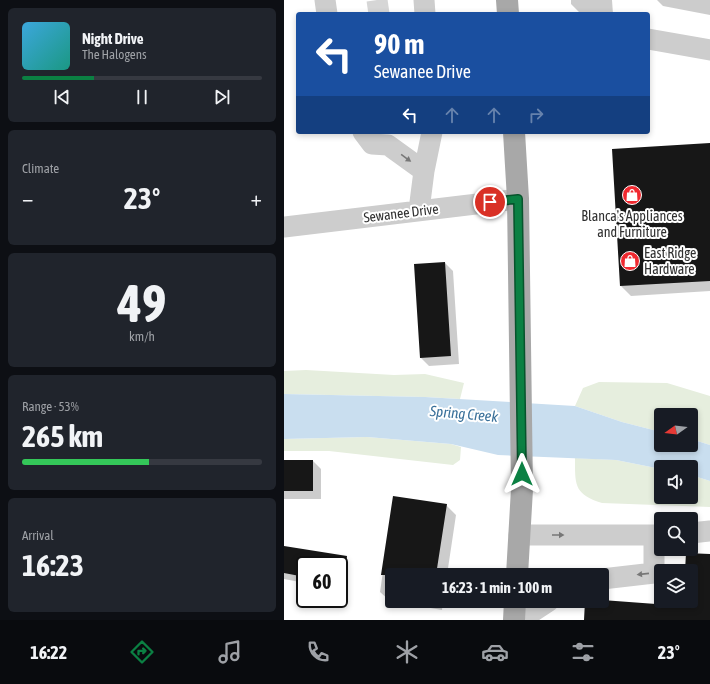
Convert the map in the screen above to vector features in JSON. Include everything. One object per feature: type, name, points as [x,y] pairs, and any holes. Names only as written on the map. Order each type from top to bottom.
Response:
[{"type":"main road","points":[[506,0],[508,12]]},
{"type":"main road","points":[[514,134],[518,199],[522,389],[522,489],[517,568]]},
{"type":"main road","points":[[514,620],[515,608]]},
{"type":"street","points":[[325,0],[327,12]]},
{"type":"street","points":[[424,0],[425,12]]},
{"type":"street","points":[[650,39],[710,50]]},
{"type":"street","points":[[364,134],[372,144],[388,138],[424,171]]},
{"type":"street","points":[[419,210],[424,171],[432,134]]},
{"type":"street","name":"Sewanee Drive","points":[[284,227],[518,199]]},
{"type":"street","points":[[698,533],[710,532]]},
{"type":"street","points":[[519,535],[654,535]]},
{"type":"street","points":[[609,578],[654,573],[655,556]]},
{"type":"street","points":[[520,620],[538,608]]},
{"type":"green space","points":[[306,370],[394,375],[425,374],[464,383],[460,399],[284,394],[284,371]]},
{"type":"green space","points":[[599,382],[667,383],[710,396],[710,445],[698,441],[698,408],[654,408],[654,430],[622,422],[575,406],[583,388]]},
{"type":"green space","points":[[367,437],[451,444],[461,447],[460,460],[453,465],[329,451],[284,451],[284,439]]},
{"type":"green space","points":[[575,458],[616,460],[654,468],[654,504],[698,504],[698,477],[710,481],[710,507],[602,503],[593,500],[581,492],[576,482]]},
{"type":"water","name":"Spring Creek","points":[[284,394],[425,397],[575,406],[622,422],[654,430],[654,452],[698,452],[698,441],[710,445],[710,481],[698,477],[698,460],[654,460],[654,468],[616,460],[498,455],[451,444],[367,437],[284,439]]},
{"type":"building","points":[[710,143],[710,281],[620,286],[612,149]]},
{"type":"building","points":[[445,262],[451,356],[420,358],[414,264]]},
{"type":"building","points":[[284,460],[313,460],[313,491],[284,491]]},
{"type":"building","points":[[393,496],[447,504],[437,568],[385,568],[385,575],[381,575]]},
{"type":"building","points":[[284,546],[347,556],[296,556],[296,575],[284,573]]},
{"type":"building","points":[[698,554],[710,554],[710,620],[584,620],[585,608],[609,608],[609,601],[654,604],[654,608],[698,608],[698,564],[685,564],[686,556],[698,556]]},
{"type":"tunnel","points":[[377,0],[379,12]]},
{"type":"place","name":"Blanca's Appliances and Furniture","points":[[632,195]]},
{"type":"place","name":"East Ridge Hardware","points":[[630,261]]},
{"type":"route","points":[[490,202],[518,199],[522,389],[522,474]]}]
